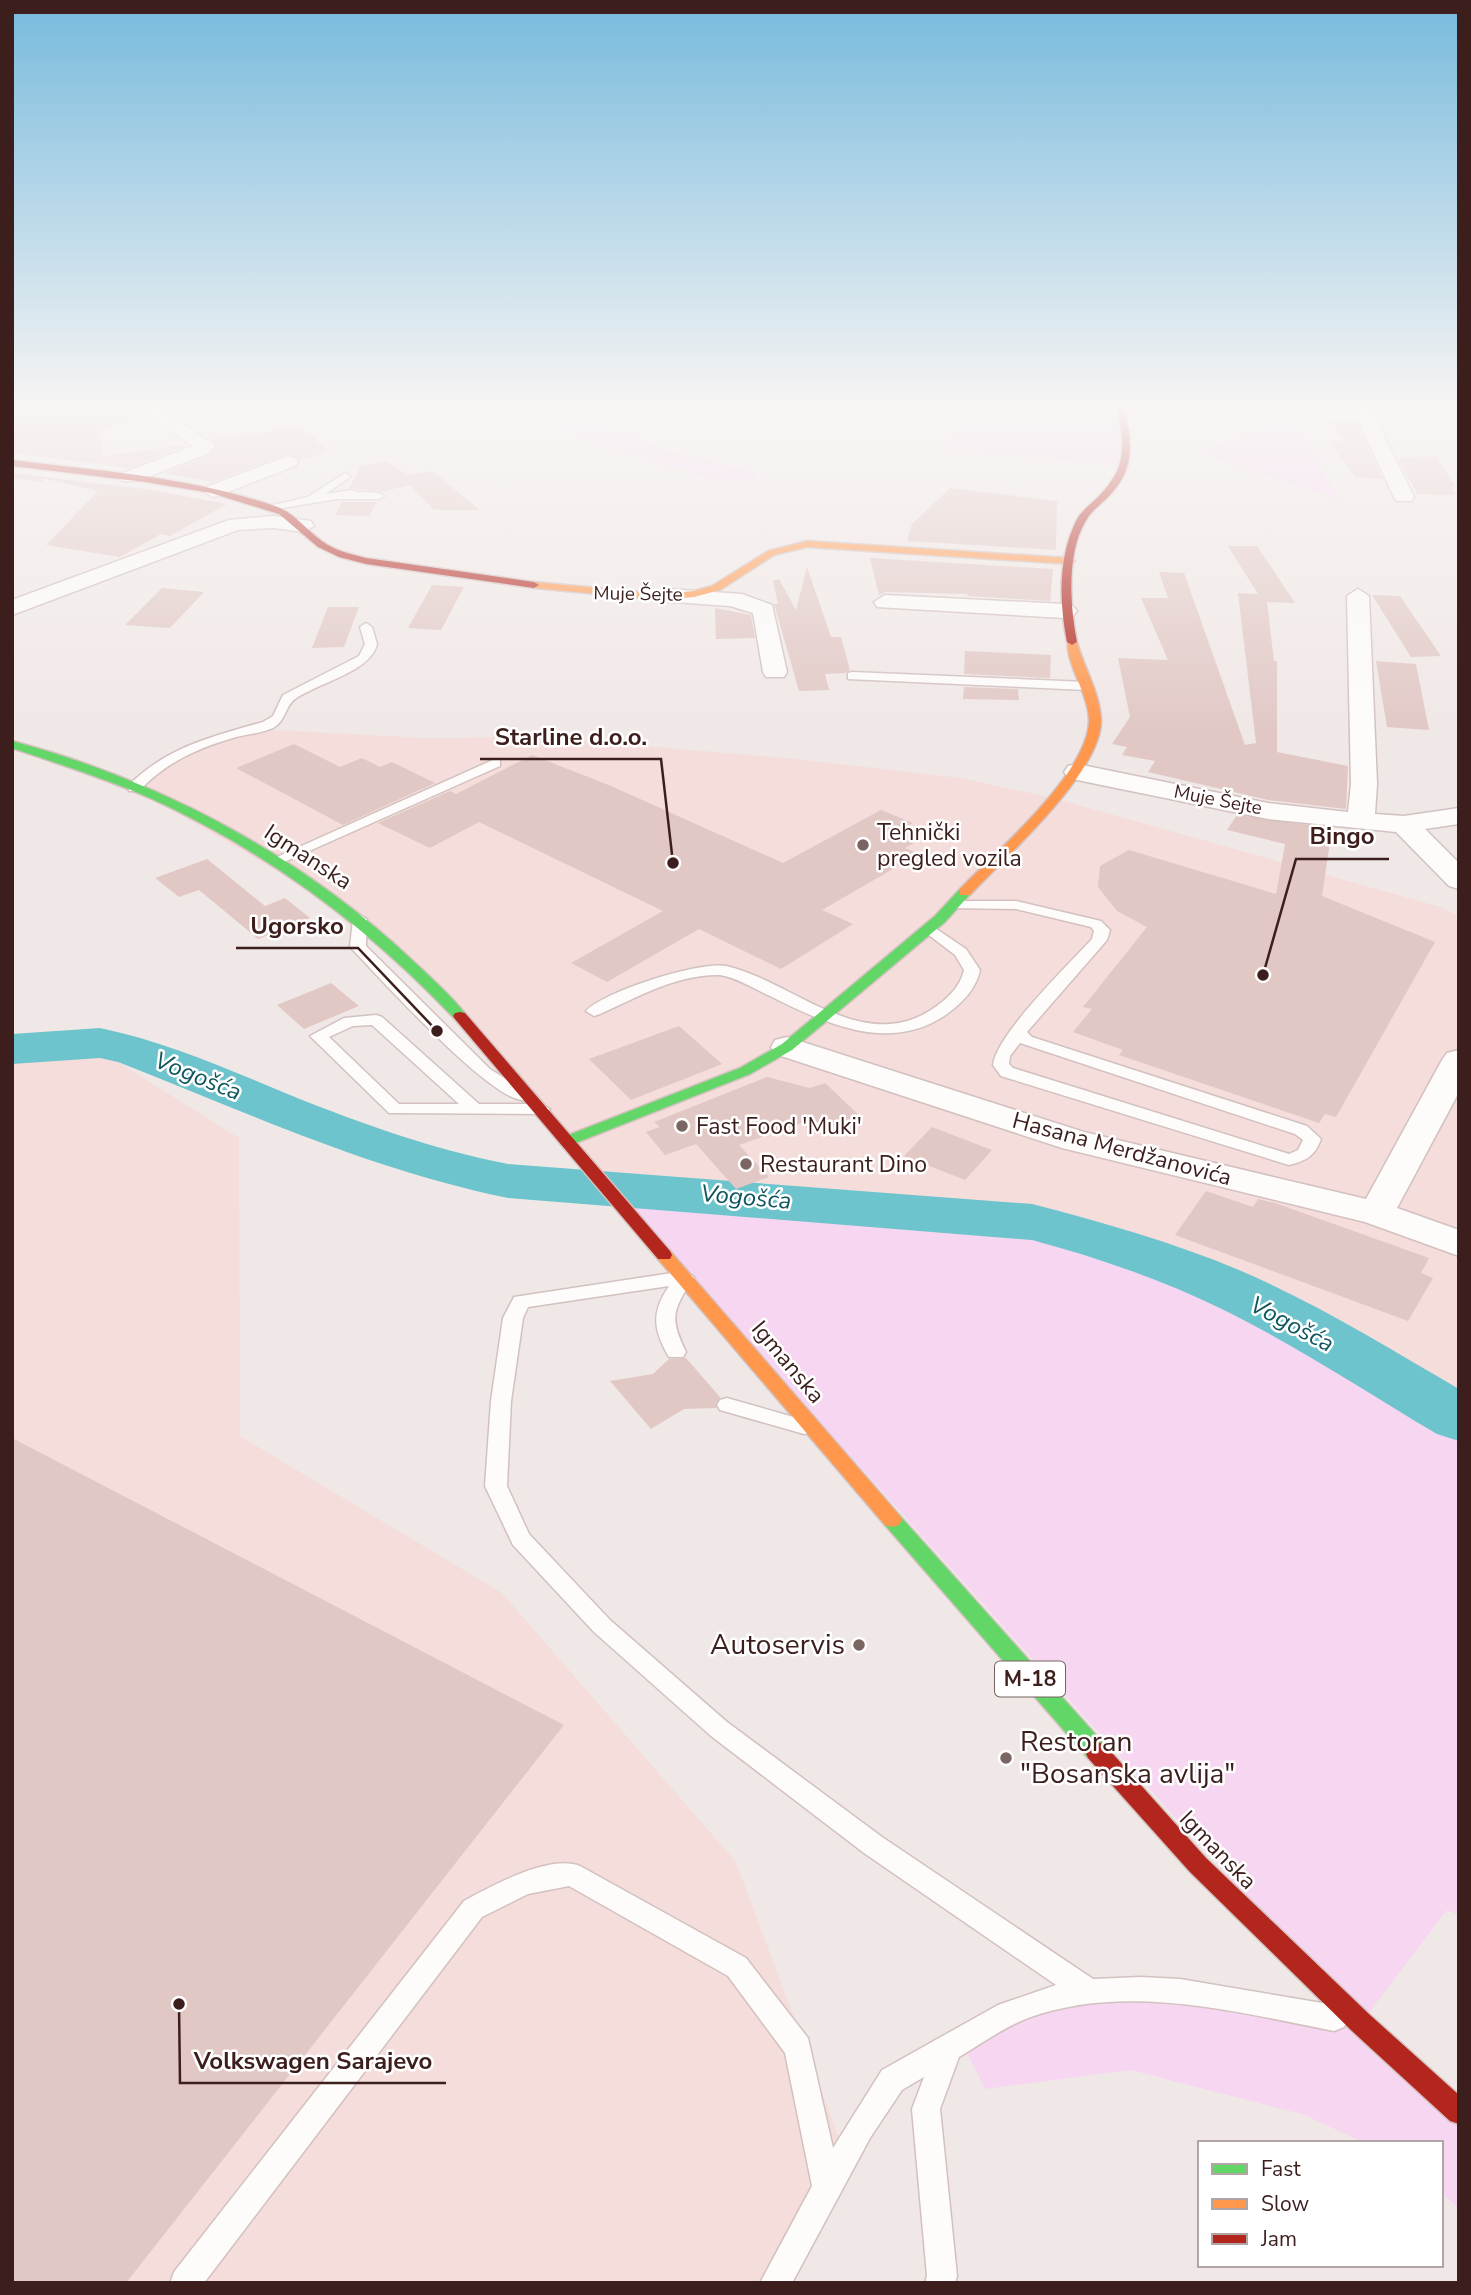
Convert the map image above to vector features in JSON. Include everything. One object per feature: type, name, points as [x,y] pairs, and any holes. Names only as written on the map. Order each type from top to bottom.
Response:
[{"type":"street","name":"Muje Šejte","points":[[286,516],[303,526],[320,545],[366,561],[626,597],[667,596],[716,588],[771,552],[807,544],[1070,561]]},
{"type":"street","points":[[567,1141],[746,1071],[787,1046],[929,929],[1077,772],[1095,727],[1094,708],[1075,656],[1065,611],[1065,581],[1084,516]]},
{"type":"street","points":[[12,608],[176,544],[236,524],[274,522],[303,526]]},
{"type":"street","points":[[667,596],[688,600],[738,600],[755,603],[764,610],[775,672]]},
{"type":"street","points":[[1358,596],[1364,784],[1361,822]]},
{"type":"street","points":[[885,602],[1065,611]]},
{"type":"street","name":"Igmanska","points":[[12,744],[134,788],[225,831],[360,919],[422,974],[541,1109],[597,1178],[685,1277],[980,1623],[1198,1865],[1361,2023],[1459,2112]]},
{"type":"street","name":"Muje Šejte","points":[[1077,772],[1268,811],[1361,822],[1404,824],[1459,816]]},
{"type":"street","points":[[1404,824],[1459,880]]},
{"type":"street","name":"Hasana Merdžanovića","points":[[787,1046],[1074,1140],[1376,1213],[1459,1244]]},
{"type":"street","points":[[1376,1213],[1459,1060]]},
{"type":"lane","points":[[134,788],[147,773],[181,751],[268,725],[278,718],[287,698],[363,659],[371,651],[372,639],[366,626]]},
{"type":"lane","points":[[852,676],[1086,686]]},
{"type":"lane","points":[[275,862],[495,763]]},
{"type":"lane","points":[[953,905],[1016,905],[1096,925],[1102,930],[1099,940],[1020,1027],[1019,1034],[1002,1056],[1001,1065],[1007,1072],[1289,1160],[1301,1157],[1309,1149],[1312,1139],[1301,1130],[1048,1050],[1019,1034]]},
{"type":"lane","points":[[360,919],[358,947],[484,1073],[541,1109]]},
{"type":"lane","points":[[594,1011],[693,971],[714,970],[737,974],[826,1016],[856,1026],[888,1028],[918,1024],[936,1016],[968,983],[972,970],[961,952],[929,929]]},
{"type":"lane","points":[[475,1109],[376,1020],[350,1021],[318,1036],[395,1109],[475,1109],[541,1109]]},
{"type":"lane","points":[[677,1352],[666,1332],[665,1304],[685,1277]]},
{"type":"lane","points":[[685,1277],[521,1302],[513,1318],[501,1401],[496,1486],[521,1539],[602,1626],[719,1728],[873,1845],[1087,1990]]},
{"type":"lane","points":[[727,1405],[816,1430]]},
{"type":"lane","points":[[185,2283],[473,1909],[524,1883],[571,1874],[737,1967],[798,2047],[827,2188]]},
{"type":"lane","points":[[775,2283],[860,2129],[892,2080],[1027,2006],[1087,1990],[1224,1998],[1361,2023]]},
{"type":"lane","points":[[940,2283],[942,2276],[926,2109],[948,2048]]},
{"type":"shaded area","points":[[252,729],[426,738],[539,737],[786,758],[960,778],[1053,798],[1444,908],[1459,917],[1459,1418],[1277,1313],[1189,1272],[1097,1238],[1032,1222],[610,1189],[360,919],[134,788],[165,760]]},
{"type":"shaded area","points":[[86,1042],[239,1138],[240,1436],[502,1593],[736,1862],[846,2157],[767,2283],[12,2283],[12,1061]]},
{"type":"shaded area","points":[[610,1189],[1032,1222],[1064,1230],[1158,1260],[1249,1298],[1324,1338],[1459,1418],[1459,1915],[1447,1910],[1361,2023],[1459,2112],[1459,2208],[1443,2195],[1443,2141],[1360,2141],[1305,2115],[1131,2070],[985,2089],[961,2041],[1087,1990],[1359,2022]]},
{"type":"building","points":[[74,516],[205,516],[170,536],[161,534],[120,557],[46,545]]},
{"type":"building","points":[[920,516],[1057,516],[1056,550],[907,541],[912,524]]},
{"type":"building","points":[[1228,546],[1257,546],[1295,603],[1267,602],[1274,661],[1277,661],[1277,752],[1348,766],[1346,809],[1268,800],[1148,772],[1155,761],[1122,755],[1127,747],[1112,744],[1130,717],[1118,658],[1168,660],[1141,598],[1168,598],[1159,572],[1184,573],[1245,745],[1256,743],[1238,593],[1258,594]]},
{"type":"building","points":[[870,558],[1053,569],[1050,601],[967,596],[968,594],[885,592],[879,595]]},
{"type":"building","points":[[807,567],[831,637],[841,637],[850,670],[845,673],[825,674],[829,690],[799,691],[774,604],[778,604],[773,581],[779,579],[796,610]]},
{"type":"building","points":[[432,585],[464,587],[441,630],[408,628]]},
{"type":"building","points":[[162,588],[204,592],[170,628],[125,625]]},
{"type":"building","points":[[1372,595],[1400,596],[1441,656],[1411,657]]},
{"type":"building","points":[[328,607],[359,607],[344,647],[312,648]]},
{"type":"building","points":[[715,608],[751,615],[755,638],[716,639]]},
{"type":"building","points":[[965,651],[1051,655],[1050,678],[964,674]]},
{"type":"building","points":[[1376,661],[1416,664],[1429,730],[1387,727]]},
{"type":"building","points":[[964,687],[1018,689],[1019,700],[963,699]]},
{"type":"building","points":[[294,744],[340,767],[362,758],[380,767],[392,762],[435,783],[343,825],[236,768]]},
{"type":"building","points":[[532,755],[611,786],[783,863],[881,810],[913,823],[893,834],[914,843],[905,848],[919,854],[822,910],[853,924],[781,969],[699,929],[607,982],[571,963],[663,911],[479,822],[430,848],[378,823],[450,791],[456,794]]},
{"type":"building","points":[[1237,815],[1332,828],[1322,896],[1435,942],[1336,1117],[1325,1114],[1319,1123],[1119,1055],[1123,1050],[1073,1032],[1092,1009],[1083,1007],[1147,927],[1117,911],[1098,887],[1100,866],[1129,850],[1276,894],[1285,844],[1227,830]]},
{"type":"building","points":[[207,859],[265,906],[285,898],[310,918],[258,939],[199,890],[179,897],[155,878]]},
{"type":"building","points":[[331,983],[359,1006],[304,1029],[277,1005]]},
{"type":"building","points":[[679,1026],[722,1064],[631,1100],[589,1059]]},
{"type":"building","points":[[767,1077],[810,1088],[825,1083],[861,1117],[814,1134],[802,1123],[739,1145],[769,1177],[736,1189],[696,1144],[665,1155],[646,1132],[660,1127],[654,1122]]},
{"type":"building","points":[[932,1127],[992,1150],[965,1180],[904,1156]]},
{"type":"building","points":[[1206,1191],[1253,1207],[1258,1199],[1275,1203],[1429,1258],[1421,1273],[1433,1278],[1408,1321],[1175,1235]]},
{"type":"building","points":[[686,1358],[720,1397],[716,1408],[684,1409],[651,1429],[610,1381],[653,1374],[669,1359]]},
{"type":"building","points":[[12,1438],[564,1725],[126,2283],[12,2283]]},
{"type":"waterway","name":"Vogošća","points":[[12,1049],[100,1043],[133,1050],[364,1142],[459,1171],[508,1181],[1032,1222],[1127,1249],[1219,1284],[1301,1326],[1459,1418]]},
{"type":"traffic: fast","points":[[12,744],[139,789],[241,840],[320,891],[357,920],[428,982],[460,1016]]},
{"type":"traffic: fast","points":[[567,1141],[745,1071],[787,1047],[940,919],[965,892]]},
{"type":"traffic: fast","points":[[892,1520],[1096,1751]]},
{"type":"traffic: slow","points":[[534,585],[661,597],[694,594],[716,588],[771,553],[807,544],[1070,561]]},
{"type":"traffic: slow","points":[[965,892],[1042,812],[1079,765],[1090,743],[1095,714],[1072,642]]},
{"type":"traffic: slow","points":[[664,1255],[892,1520]]},
{"type":"traffic: jam","points":[[287,516],[321,545],[343,555],[366,561],[534,585]]},
{"type":"traffic: jam","points":[[1072,642],[1066,596],[1068,565],[1075,535],[1084,516]]},
{"type":"traffic: jam","points":[[460,1016],[664,1255]]},
{"type":"traffic: jam","points":[[1096,1751],[1198,1865],[1361,2023],[1459,2112]]},
{"type":"place","name":"Tehnički pregled vozila","points":[[863,845]]},
{"type":"place","name":"Starline d.o.o.","points":[[673,863]]},
{"type":"place","name":"Bingo","points":[[1263,975]]},
{"type":"place","name":"Ugorsko","points":[[437,1031]]},
{"type":"place","name":"Fast Food 'Muki'","points":[[682,1126]]},
{"type":"place","name":"Restaurant Dino","points":[[746,1164]]},
{"type":"place","name":"Autoservis","points":[[859,1645]]},
{"type":"place","name":"Restoran \"Bosanska avlija\"","points":[[1006,1758]]},
{"type":"place","name":"Volkswagen Sarajevo","points":[[179,2004]]}]
